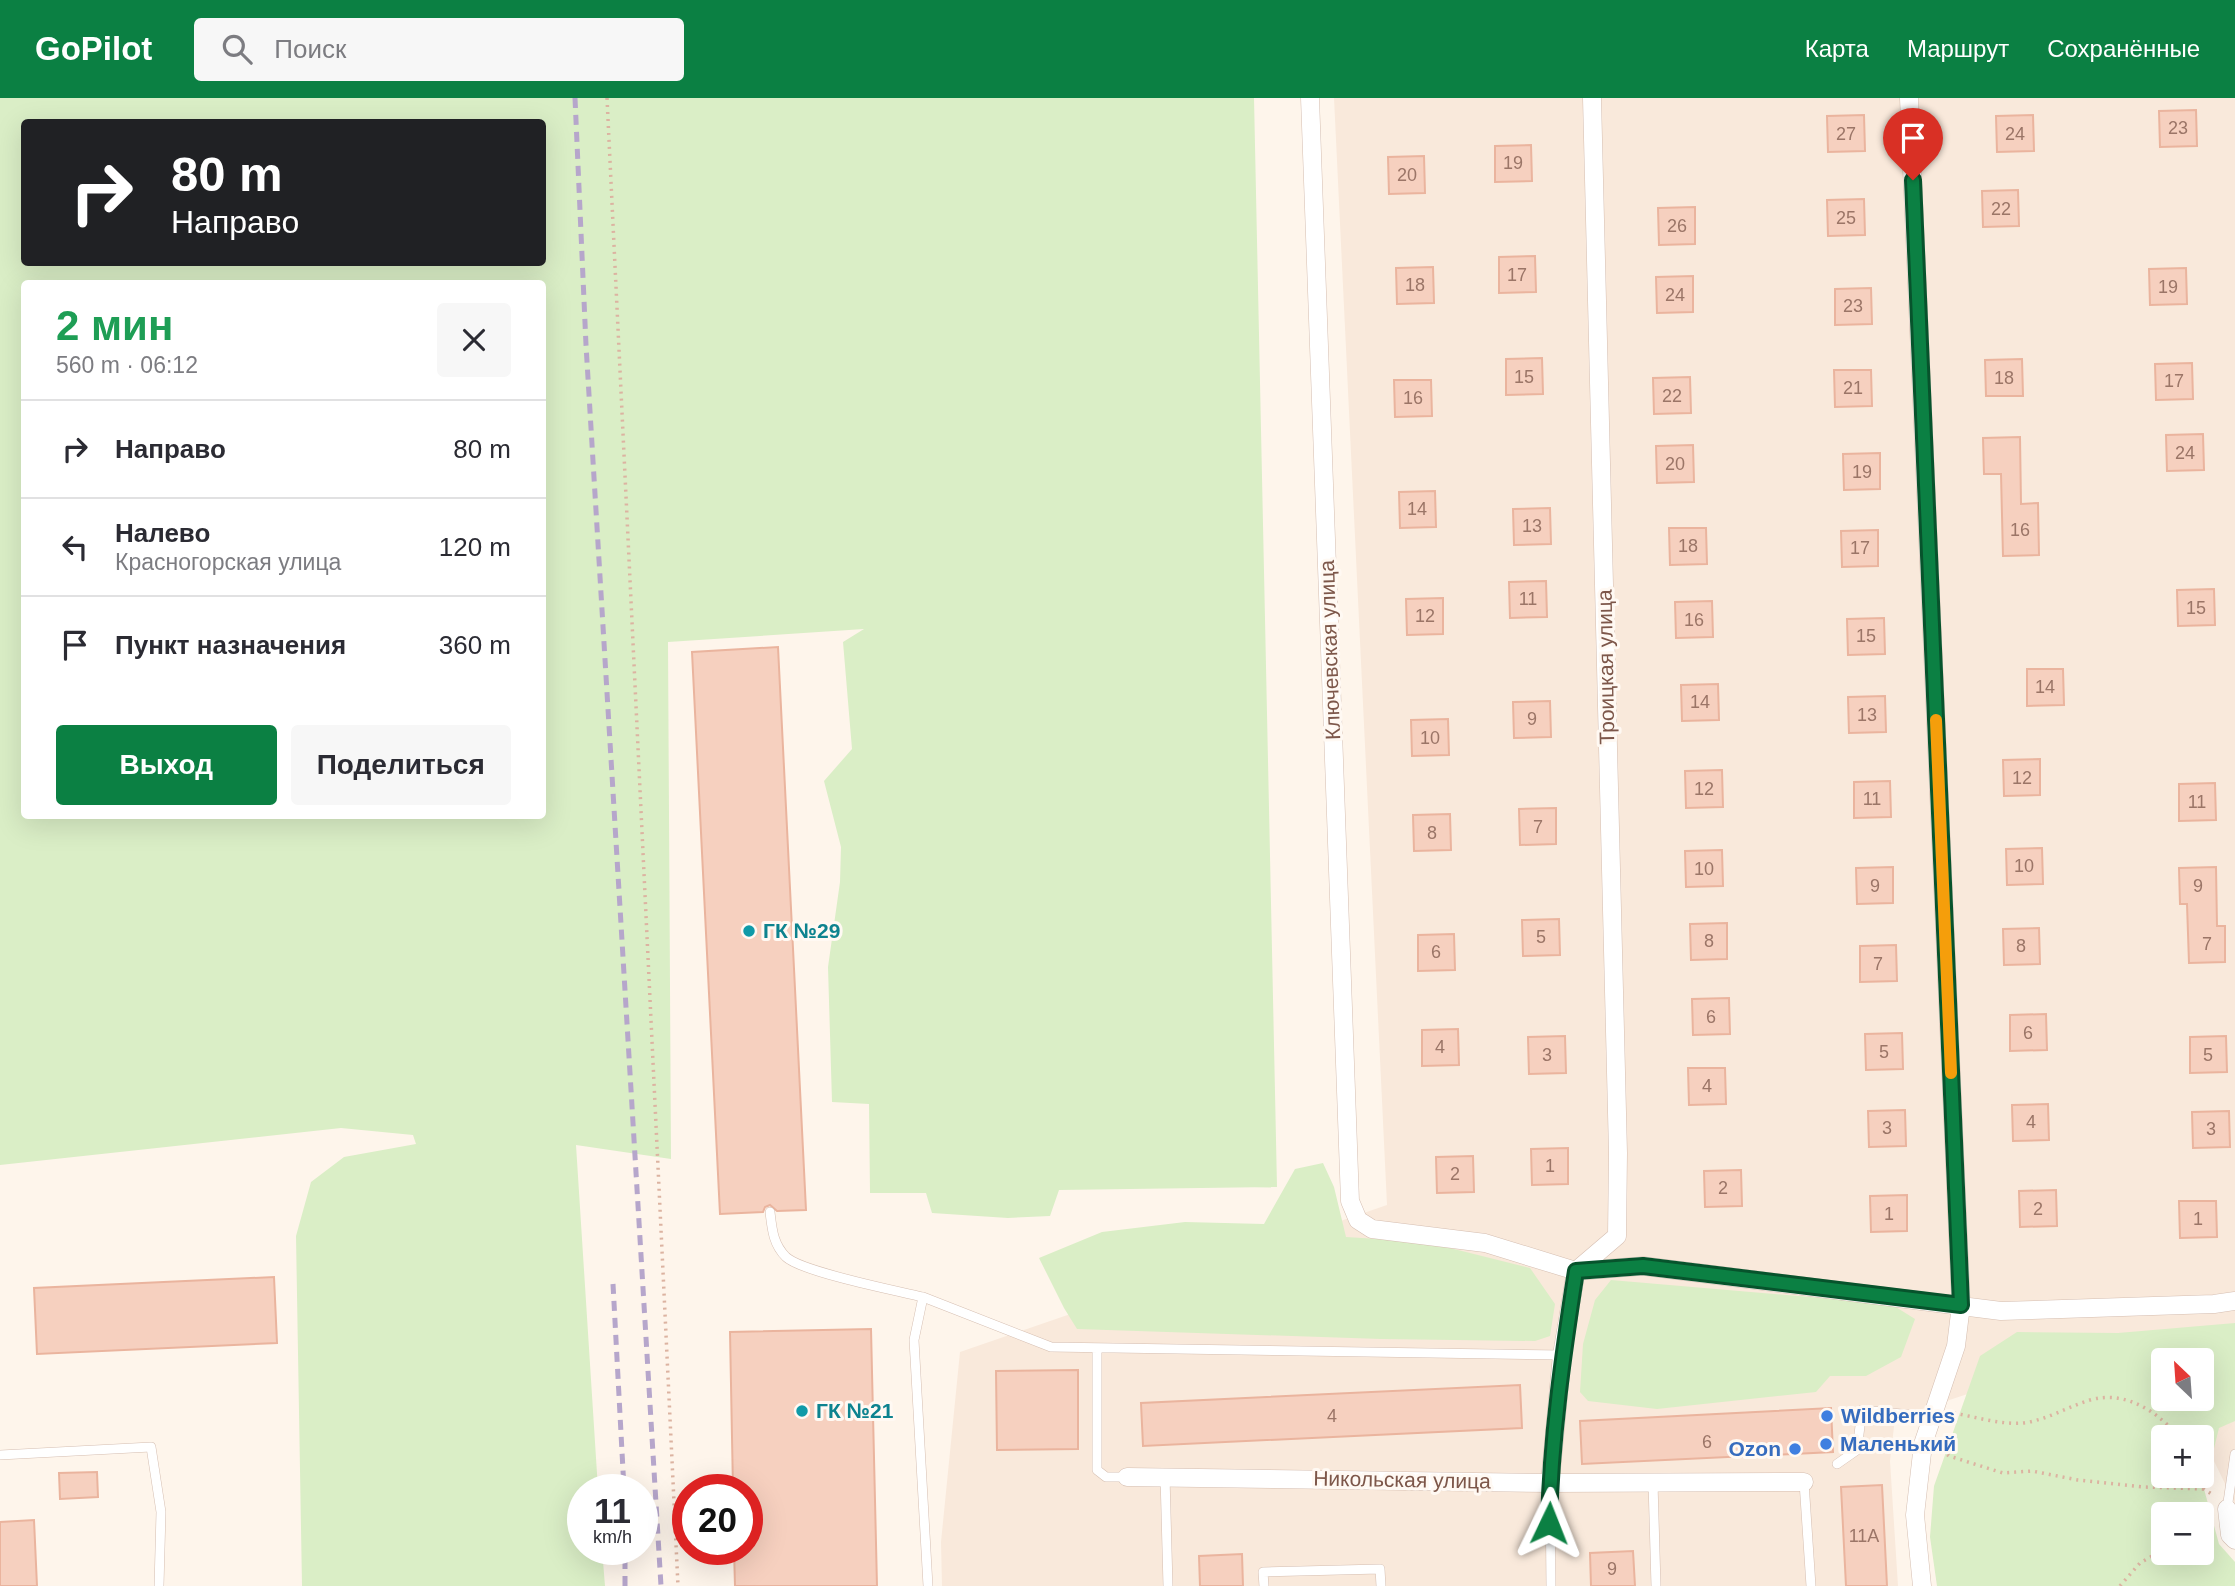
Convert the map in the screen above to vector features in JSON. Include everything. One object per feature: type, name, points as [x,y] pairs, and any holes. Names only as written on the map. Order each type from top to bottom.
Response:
[{"type":"street","name":"Ключевская улица","points":[[1310,98],[1350,1201],[1358,1220],[1372,1229],[1485,1243],[1576,1271]]},
{"type":"street","name":"Троицкая улица","points":[[1576,1271],[1617,1236],[1619,1153],[1591,98]]},
{"type":"street","points":[[1909,98],[1961,1305],[1956,1346],[1926,1436],[1915,1515],[1922,1586]]},
{"type":"street","points":[[1550,1483],[1562,1355],[1576,1271],[1643,1266],[2001,1311],[2214,1304],[2235,1301]]},
{"type":"street","name":"Никольская улица","points":[[1126,1477],[1550,1483],[1804,1482]]},
{"type":"street","points":[[2227,1509],[2230,1535],[2235,1541]]},
{"type":"lane","points":[[770,1212],[772,1236],[787,1258],[820,1272],[923,1297],[1051,1347],[1562,1355]]},
{"type":"lane","points":[[923,1297],[914,1340],[928,1586]]},
{"type":"lane","points":[[1097,1348],[1097,1470],[1106,1477],[1126,1477]]},
{"type":"lane","points":[[1837,1464],[1857,1450],[1862,1410],[1933,1413]]},
{"type":"lane","points":[[0,1455],[151,1447],[161,1512],[159,1586]]},
{"type":"lane","points":[[2227,1509],[2235,1454]]},
{"type":"lane","points":[[1165,1476],[1168,1586]]},
{"type":"lane","points":[[1804,1482],[1811,1586]]},
{"type":"lane","points":[[1550,1483],[1551,1586]]},
{"type":"lane","points":[[1653,1483],[1656,1586]]},
{"type":"lane","points":[[1264,1586],[1263,1572],[1380,1569],[1381,1586]]},
{"type":"path","points":[[607,98],[678,1586]]},
{"type":"path","points":[[1933,1413],[2020,1423],[2044,1419],[2092,1399],[2125,1398],[2162,1418],[2168,1425]]},
{"type":"path","points":[[1926,1436],[1949,1456],[2003,1473],[2032,1471],[2078,1480],[2144,1487],[2204,1489],[2227,1509]]},
{"type":"path","points":[[2120,1586],[2140,1563],[2151,1557]]},
{"type":"shaded area","points":[[1334,98],[2235,98],[2235,1504],[2214,1461],[2214,1425],[2196,1425],[2189,1411],[2214,1411],[2214,1348],[2151,1348],[2151,1399],[2022,1376],[1895,1418],[1890,1461],[1898,1586],[942,1586],[941,1542],[960,1352],[1387,1205]]},
{"type":"green space","points":[[0,98],[1254,98],[1277,1187],[1059,1190],[1050,1216],[1008,1218],[932,1213],[926,1193],[870,1193],[869,1104],[832,1102],[828,967],[840,882],[841,847],[824,781],[852,749],[843,642],[864,629],[668,642],[671,1159],[576,1145],[597,1474],[567,1474],[567,1565],[603,1565],[605,1586],[302,1586],[296,1236],[311,1182],[344,1157],[416,1144],[413,1135],[341,1128],[0,1165]]},
{"type":"green space","points":[[1323,1163],[1334,1187],[1346,1237],[1426,1242],[1530,1268],[1555,1304],[1550,1336],[1535,1341],[1381,1339],[1077,1329],[1039,1258],[1102,1232],[1185,1222],[1264,1224],[1295,1169]]},
{"type":"green space","points":[[1611,1280],[1891,1304],[1915,1319],[1901,1357],[1866,1376],[1830,1376],[1816,1392],[1657,1409],[1588,1401],[1580,1392],[1583,1344],[1595,1300]]},
{"type":"green space","points":[[2235,1323],[2235,1421],[2219,1428],[2214,1448],[2214,1425],[2151,1425],[2151,1488],[2204,1488],[2208,1502],[2151,1502],[2151,1565],[2214,1565],[2214,1526],[2219,1544],[2235,1562],[2235,1586],[1937,1586],[1930,1537],[1934,1486],[1980,1356],[2017,1332],[2118,1333]]},
{"type":"building","points":[[2196,110],[2197,146],[2160,147],[2159,111]]},
{"type":"building","points":[[1864,115],[1865,151],[1828,152],[1827,116]]},
{"type":"building","points":[[2033,115],[2034,151],[1997,152],[1996,116]]},
{"type":"building","points":[[1531,145],[1532,181],[1495,182],[1495,146]]},
{"type":"building","points":[[1424,156],[1425,193],[1389,194],[1388,157]]},
{"type":"building","points":[[2018,190],[2019,226],[1983,227],[1982,191]]},
{"type":"building","points":[[1864,199],[1865,235],[1828,236],[1827,200]]},
{"type":"building","points":[[1695,207],[1695,244],[1659,245],[1658,208]]},
{"type":"building","points":[[1535,256],[1536,292],[1499,293],[1499,257]]},
{"type":"building","points":[[1433,267],[1434,303],[1397,304],[1396,268]]},
{"type":"building","points":[[2186,268],[2187,304],[2150,305],[2149,269]]},
{"type":"building","points":[[1693,276],[1693,312],[1657,313],[1656,277]]},
{"type":"building","points":[[1871,288],[1872,324],[1835,325],[1835,289]]},
{"type":"building","points":[[1542,358],[1543,394],[1506,395],[1506,359]]},
{"type":"building","points":[[2022,359],[2023,396],[1986,396],[1985,360]]},
{"type":"building","points":[[2192,363],[2193,399],[2156,400],[2155,364]]},
{"type":"building","points":[[1834,370],[1871,370],[1872,406],[1835,407]]},
{"type":"building","points":[[1690,377],[1691,413],[1654,414],[1653,378]]},
{"type":"building","points":[[1394,380],[1431,380],[1432,416],[1395,417]]},
{"type":"building","points":[[2203,434],[2204,470],[2167,471],[2166,435]]},
{"type":"building","points":[[2020,437],[2021,504],[2038,503],[2039,555],[2003,556],[2001,474],[1984,474],[1983,438]]},
{"type":"building","points":[[1693,445],[1694,482],[1657,483],[1656,446]]},
{"type":"building","points":[[1880,453],[1880,489],[1844,490],[1843,454]]},
{"type":"building","points":[[1435,491],[1436,527],[1400,528],[1399,492]]},
{"type":"building","points":[[1550,508],[1551,544],[1514,545],[1513,509]]},
{"type":"building","points":[[1669,528],[1706,528],[1707,564],[1670,565]]},
{"type":"building","points":[[1878,530],[1878,566],[1842,567],[1841,531]]},
{"type":"building","points":[[1546,581],[1547,617],[1510,618],[1509,582]]},
{"type":"building","points":[[2214,589],[2215,625],[2178,626],[2177,590]]},
{"type":"building","points":[[1443,598],[1443,634],[1407,635],[1406,599]]},
{"type":"building","points":[[1712,601],[1713,637],[1676,638],[1675,602]]},
{"type":"building","points":[[1884,618],[1885,654],[1848,655],[1847,619]]},
{"type":"building","name":"ГК №29","points":[[778,647],[806,1210],[777,1211],[770,1205],[765,1207],[763,1212],[720,1214],[692,652]]},
{"type":"building","points":[[2027,669],[2063,669],[2064,705],[2027,706]]},
{"type":"building","points":[[1718,684],[1719,720],[1682,721],[1681,685]]},
{"type":"building","points":[[1885,696],[1886,732],[1849,733],[1848,697]]},
{"type":"building","points":[[1550,701],[1551,737],[1514,738],[1513,702]]},
{"type":"building","points":[[1448,719],[1449,755],[1412,756],[1411,720]]},
{"type":"building","points":[[2040,759],[2040,795],[2004,796],[2003,760]]},
{"type":"building","points":[[1722,770],[1723,807],[1686,808],[1685,771]]},
{"type":"building","points":[[1890,781],[1891,817],[1854,818],[1854,782]]},
{"type":"building","points":[[2215,783],[2216,820],[2179,821],[2179,784]]},
{"type":"building","points":[[1556,808],[1556,844],[1520,845],[1519,809]]},
{"type":"building","points":[[1450,814],[1451,850],[1414,851],[1413,815]]},
{"type":"building","points":[[2042,848],[2043,884],[2007,885],[2006,849]]},
{"type":"building","points":[[1722,850],[1723,886],[1686,887],[1685,851]]},
{"type":"building","points":[[1893,867],[1893,903],[1857,904],[1856,868]]},
{"type":"building","points":[[2216,867],[2217,926],[2225,926],[2225,962],[2189,963],[2187,904],[2180,904],[2179,868]]},
{"type":"building","points":[[1559,919],[1560,955],[1523,956],[1522,920]]},
{"type":"building","points":[[1727,923],[1727,959],[1691,960],[1690,924]]},
{"type":"building","points":[[2039,928],[2040,964],[2004,965],[2003,929]]},
{"type":"building","points":[[1454,934],[1455,970],[1418,971],[1418,935]]},
{"type":"building","points":[[1896,945],[1897,981],[1860,982],[1860,946]]},
{"type":"building","points":[[1729,998],[1730,1034],[1693,1035],[1692,999]]},
{"type":"building","points":[[2046,1014],[2047,1050],[2010,1051],[2010,1015]]},
{"type":"building","points":[[1458,1029],[1459,1065],[1422,1066],[1422,1030]]},
{"type":"building","points":[[1902,1033],[1903,1069],[1866,1070],[1865,1034]]},
{"type":"building","points":[[1565,1036],[1566,1073],[1529,1074],[1528,1037]]},
{"type":"building","points":[[2226,1036],[2227,1072],[2190,1073],[2190,1037]]},
{"type":"building","points":[[1688,1068],[1725,1068],[1726,1104],[1689,1105]]},
{"type":"building","points":[[2048,1104],[2049,1140],[2013,1141],[2012,1105]]},
{"type":"building","points":[[1905,1110],[1906,1146],[1869,1147],[1868,1111]]},
{"type":"building","points":[[2229,1111],[2230,1147],[2193,1148],[2192,1112]]},
{"type":"building","points":[[1568,1148],[1568,1184],[1532,1185],[1531,1149]]},
{"type":"building","points":[[1473,1156],[1474,1192],[1437,1193],[1436,1157]]},
{"type":"building","points":[[1741,1170],[1742,1206],[1705,1207],[1704,1171]]},
{"type":"building","points":[[2056,1190],[2057,1226],[2020,1227],[2019,1191]]},
{"type":"building","points":[[1907,1195],[1907,1231],[1871,1232],[1870,1196]]},
{"type":"building","points":[[2179,1201],[2216,1201],[2217,1237],[2180,1238]]},
{"type":"building","points":[[274,1277],[277,1343],[37,1354],[34,1288]]},
{"type":"building","name":"ГК №21","points":[[871,1329],[877,1586],[735,1586],[734,1565],[763,1565],[763,1474],[733,1474],[730,1332]]},
{"type":"building","points":[[1078,1370],[1078,1449],[997,1450],[996,1371]]},
{"type":"building","points":[[1520,1385],[1522,1428],[1143,1446],[1141,1403]]},
{"type":"building","points":[[1831,1408],[1833,1452],[1582,1464],[1580,1421]]},
{"type":"building","points":[[97,1472],[98,1497],[60,1499],[59,1473]]},
{"type":"building","points":[[1882,1485],[1887,1586],[1846,1586],[1841,1487]]},
{"type":"building","points":[[34,1520],[37,1586],[0,1586],[0,1522]]},
{"type":"building","points":[[1633,1551],[1635,1586],[1591,1586],[1590,1553]]},
{"type":"building","points":[[1242,1554],[1243,1586],[1200,1586],[1199,1556]]},
{"type":"railway","points":[[575,98],[586,345],[661,1586]]},
{"type":"railway","points":[[613,1284],[623,1474]]},
{"type":"railway","points":[[625,1565],[625,1586]]},
{"type":"slow traffic","points":[[1936,720],[1951,1073]]},
{"type":"place","name":"ГК №29","points":[[749,931]]},
{"type":"place","name":"ГК №21","points":[[802,1411]]},
{"type":"place","name":"Wildberries","points":[[1827,1416]]},
{"type":"place","name":"Маленький","points":[[1826,1444]]},
{"type":"place","name":"Ozon","points":[[1795,1449]]},
{"type":"route","points":[[1549,1523],[1562,1355],[1576,1271],[1643,1266],[1961,1305],[1913,180]]}]
